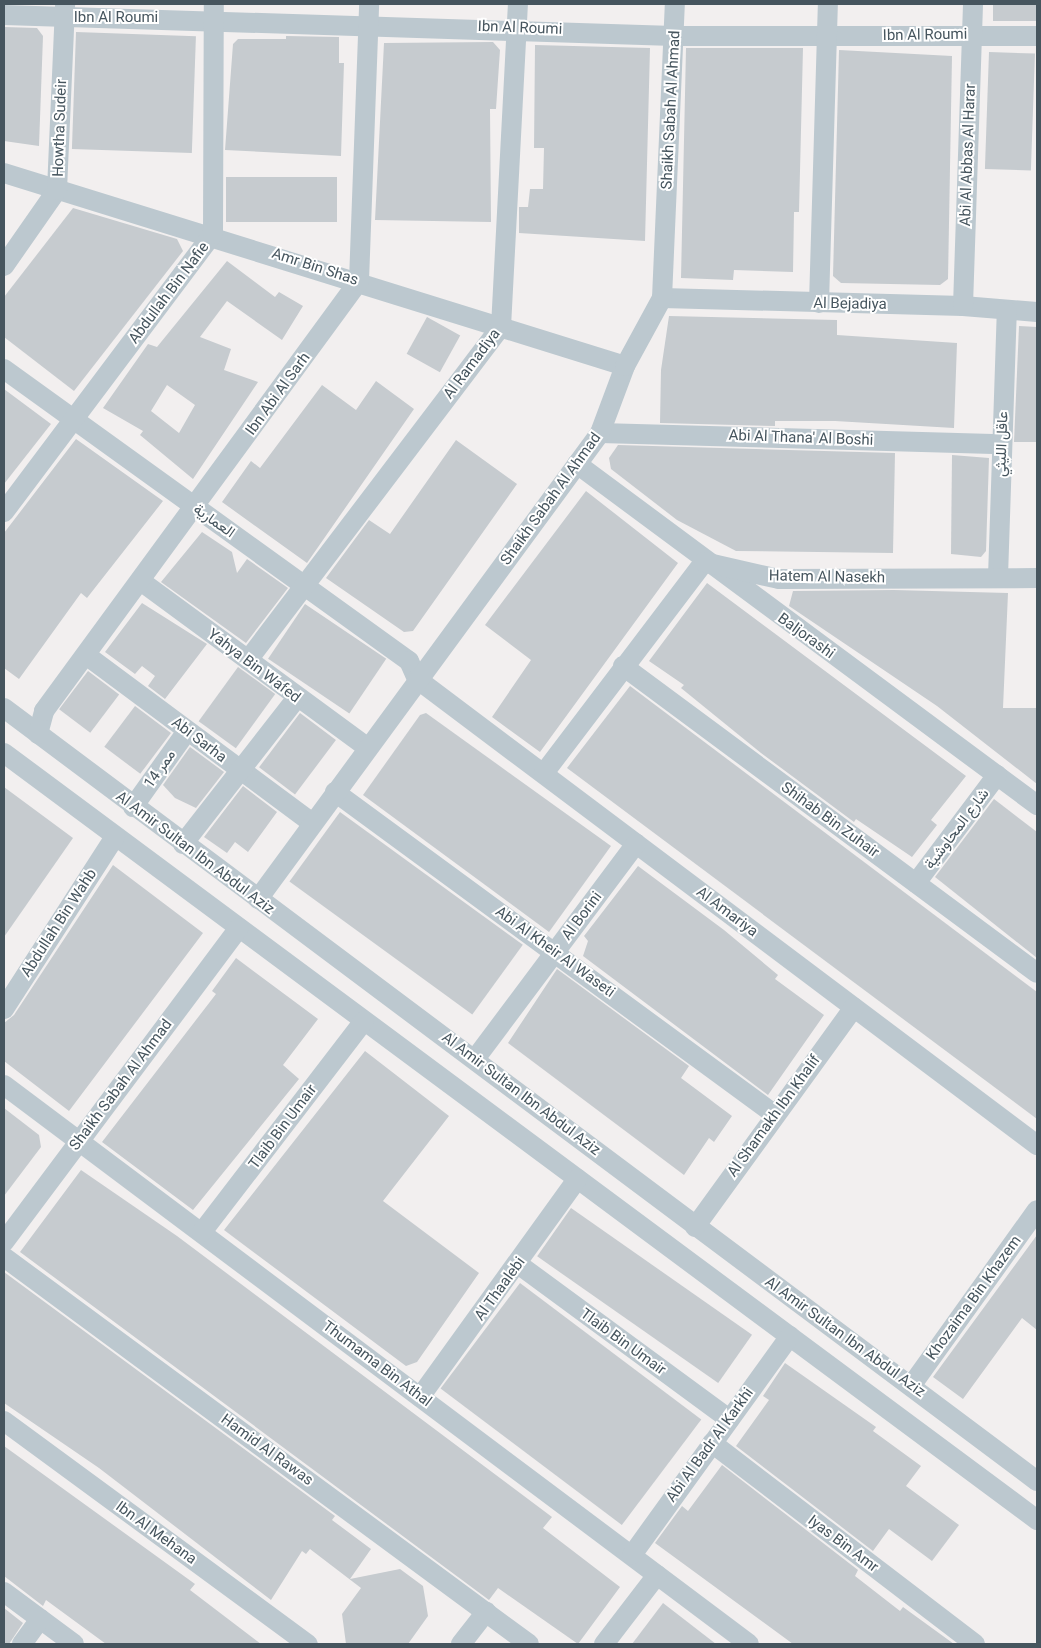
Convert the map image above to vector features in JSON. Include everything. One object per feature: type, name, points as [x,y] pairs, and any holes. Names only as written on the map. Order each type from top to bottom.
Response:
[{"type":"street","points":[[359,281],[369,4]]},
{"type":"street","name":"Al Ramadiya","points":[[248,660],[303,583],[501,327],[518,4]]},
{"type":"street","name":"Shaikh Sabah Al Ahmad","points":[[258,899],[366,747],[600,433],[625,366],[662,298],[676,4]]},
{"type":"street","points":[[819,303],[828,4]]},
{"type":"street","name":"Abi Al Abbas Al Harar","points":[[963,306],[973,4]]},
{"type":"street","name":"Ibn Al Roumi","points":[[4,15],[65,11],[214,11],[368,24],[518,28],[674,36],[1037,36]]},
{"type":"street","name":"Howtha Sudeir","points":[[4,266],[57,190],[65,11]]},
{"type":"street","name":"Abdullah Bin Nafie","points":[[4,512],[72,419],[213,234],[214,11]]},
{"type":"street","name":"Amr Bin Shas","points":[[4,173],[213,234],[625,366]]},
{"type":"street","name":"Ibn Abi Al Sarh","points":[[38,734],[44,711],[142,582],[359,281]]},
{"type":"street","name":"Al Bejadiya","points":[[662,298],[963,306],[1037,312]]},
{"type":"street","name":"عاقل الليثي","points":[[998,577],[1007,311]]},
{"type":"street","name":"العمارية","points":[[4,369],[409,661],[417,679]]},
{"type":"street","name":"Abi Al Thana' Al Boshi","points":[[600,433],[1002,444]]},
{"type":"street","name":"Baljorashi","points":[[577,464],[704,562],[1037,805]]},
{"type":"street","points":[[544,773],[623,666],[704,562]]},
{"type":"street","name":"Hatem Al Nasekh","points":[[704,562],[779,579],[1037,578]]},
{"type":"street","name":"Yahya Bin Wafed","points":[[142,582],[248,660],[296,699],[366,747]]},
{"type":"street","name":"Abi Sarha","points":[[86,655],[312,823]]},
{"type":"street","name":"Shihab Bin Zuhair","points":[[623,666],[1037,973]]},
{"type":"street","name":"Al Amariya","points":[[417,679],[1037,1145]]},
{"type":"street","points":[[183,844],[296,699]]},
{"type":"street","name":"Al Amir Sultan Ibn Abdul Aziz","points":[[4,708],[133,807],[475,1060],[695,1227],[1031,1477]]},
{"type":"street","name":"ممر 14","points":[[133,807],[187,731]]},
{"type":"street","name":"Al Amir Sultan Ibn Abdul Aziz","points":[[6,760],[239,928],[363,1022],[1037,1520]]},
{"type":"street","name":"شارع المحاوشية","points":[[916,883],[997,775]]},
{"type":"street","name":"Abi Al Kheir Al Waseti","points":[[335,792],[774,1114]]},
{"type":"street","name":"Abdullah Bin Wahb","points":[[4,1008],[115,837]]},
{"type":"street","name":"Al Borini","points":[[475,1060],[636,844]]},
{"type":"street","name":"Shaikh Sabah Al Ahmad","points":[[4,1242],[239,928]]},
{"type":"street","name":"Al Shamakh Ibn Khalif","points":[[695,1227],[774,1114],[854,1007]]},
{"type":"street","name":"Tlaib Bin Umair","points":[[202,1232],[363,1022]]},
{"type":"street","name":"Thumama Bin Athal","points":[[4,1085],[80,1140],[749,1644]]},
{"type":"street","name":"Al Thaalebi","points":[[420,1397],[518,1264],[577,1179]]},
{"type":"street","name":"Khozaima Bin Khazem","points":[[911,1386],[1037,1210]]},
{"type":"street","name":"Hamid Al Rawas","points":[[4,1257],[529,1644]]},
{"type":"street","name":"Tlaib Bin Umair","points":[[518,1264],[729,1419]]},
{"type":"street","name":"Abi Al Badr Al Karkhi","points":[[632,1555],[790,1336]]},
{"type":"street","name":"Ibn Al Mehana","points":[[4,1422],[308,1644]]},
{"type":"street","name":"Iyas Bin Amr","points":[[712,1443],[975,1644]]},
{"type":"street","points":[[1011,1500],[1023,1503],[1034,1494],[1031,1477]]},
{"type":"street","points":[[604,1644],[657,1575]]},
{"type":"street","points":[[4,1592],[74,1644]]},
{"type":"street","points":[[461,1644],[486,1612]]},
{"type":"street","points":[[22,1644],[40,1619]]},
{"type":"building","points":[[993,4],[1037,4],[1037,21],[993,21]]},
{"type":"building","points":[[4,27],[37,28],[43,36],[39,146],[4,141]]},
{"type":"building","points":[[76,32],[196,36],[192,153],[72,149]]},
{"type":"building","points":[[286,36],[339,37],[339,63],[344,63],[341,156],[225,150],[233,44],[238,39],[286,39]]},
{"type":"building","points":[[493,42],[500,50],[496,109],[490,109],[491,222],[375,220],[384,43]]},
{"type":"building","points":[[535,45],[650,48],[645,241],[519,233],[519,207],[528,207],[530,189],[543,189],[544,148],[534,148]]},
{"type":"building","points":[[686,48],[803,48],[799,212],[794,212],[793,272],[734,270],[733,280],[681,278]]},
{"type":"building","points":[[839,50],[952,56],[948,279],[940,285],[841,283],[833,276]]},
{"type":"building","points":[[989,52],[1035,54],[1031,171],[985,169]]},
{"type":"building","points":[[226,177],[337,177],[337,222],[226,222]]},
{"type":"building","points":[[73,208],[177,239],[183,251],[74,391],[4,337],[4,297]]},
{"type":"building","points":[[227,261],[275,297],[279,292],[303,306],[282,340],[227,301],[200,337],[231,349],[224,370],[258,382],[193,479],[140,435],[143,431],[103,408],[148,344],[157,347]],"holes":[[[167,385],[195,405],[179,433],[151,411]]]},
{"type":"building","points":[[669,316],[837,320],[837,335],[957,343],[954,428],[835,421],[775,421],[775,426],[660,423],[661,370]]},
{"type":"building","points":[[427,317],[460,335],[440,372],[407,354]]},
{"type":"building","points":[[1019,326],[1037,327],[1037,442],[1014,442]]},
{"type":"building","points":[[376,381],[414,409],[307,563],[222,502],[251,461],[260,468],[322,385],[356,410]]},
{"type":"building","points":[[4,389],[51,424],[4,484]]},
{"type":"building","points":[[76,439],[163,501],[87,598],[81,593],[19,679],[4,668],[4,533]]},
{"type":"building","points":[[456,440],[517,484],[413,631],[404,632],[326,578],[369,520],[390,534]]},
{"type":"building","points":[[618,445],[895,453],[893,553],[736,551],[677,520],[611,469],[609,458]]},
{"type":"building","points":[[952,455],[989,458],[986,551],[981,557],[951,554]]},
{"type":"building","points":[[586,491],[678,563],[540,752],[492,717],[531,660],[485,625]]},
{"type":"building","points":[[202,532],[232,552],[237,573],[247,559],[288,588],[246,643],[161,582]]},
{"type":"building","points":[[707,583],[966,776],[931,820],[937,825],[912,857],[856,819],[854,822],[761,753],[681,688],[684,685],[649,661]]},
{"type":"building","points":[[894,590],[1008,593],[1003,708],[1037,708],[1037,784],[937,706],[789,606],[793,591]]},
{"type":"building","points":[[142,603],[207,644],[165,699],[148,686],[155,676],[142,666],[135,674],[105,652]]},
{"type":"building","points":[[305,604],[386,659],[349,714],[268,659]]},
{"type":"building","points":[[238,667],[275,694],[236,748],[199,721]]},
{"type":"building","points":[[88,671],[119,694],[90,733],[59,709]]},
{"type":"building","points":[[630,686],[1037,992],[1037,1119],[567,768]]},
{"type":"building","points":[[135,706],[171,733],[140,774],[104,747]]},
{"type":"building","points":[[300,713],[336,740],[295,794],[259,767]]},
{"type":"building","points":[[426,713],[611,846],[549,932],[363,795],[420,715]]},
{"type":"building","points":[[190,747],[224,772],[196,808],[175,798],[163,785]]},
{"type":"building","points":[[243,786],[277,812],[248,852],[235,842],[227,853],[204,837]]},
{"type":"building","points":[[4,787],[73,838],[4,937]]},
{"type":"building","points":[[994,799],[1037,832],[1037,958],[935,877]]},
{"type":"building","points":[[340,812],[523,945],[472,1014],[289,882]]},
{"type":"building","points":[[113,865],[203,933],[69,1111],[4,1061],[4,1023],[14,1015]]},
{"type":"building","points":[[638,866],[724,930],[778,975],[775,979],[824,1015],[768,1095],[583,956],[588,941],[584,936]]},
{"type":"building","points":[[236,958],[318,1019],[283,1065],[299,1079],[193,1210],[102,1142],[216,994],[212,991]]},
{"type":"building","points":[[557,969],[689,1066],[681,1078],[732,1116],[714,1142],[709,1138],[684,1175],[508,1043]]},
{"type":"building","points":[[365,1051],[449,1116],[383,1201],[479,1273],[417,1362],[406,1366],[224,1230]]},
{"type":"building","points":[[4,1108],[39,1135],[41,1147],[4,1196]]},
{"type":"building","points":[[81,1170],[177,1236],[552,1517],[543,1528],[620,1587],[578,1644],[498,1588],[489,1600],[20,1252]]},
{"type":"building","points":[[571,1208],[752,1335],[718,1383],[537,1256]]},
{"type":"building","points":[[1037,1235],[1037,1330],[1022,1318],[963,1399],[933,1377]]},
{"type":"building","points":[[4,1272],[335,1516],[332,1520],[371,1549],[350,1579],[400,1569],[423,1586],[428,1616],[408,1644],[346,1644],[342,1614],[361,1588],[310,1549],[306,1554],[302,1551],[271,1600],[99,1468],[4,1403]]},
{"type":"building","points":[[520,1283],[701,1420],[622,1525],[441,1388]]},
{"type":"building","points":[[785,1363],[876,1427],[873,1431],[921,1466],[906,1486],[959,1525],[932,1561],[889,1529],[873,1551],[736,1446],[769,1400],[763,1396]]},
{"type":"building","points":[[4,1446],[195,1584],[190,1590],[261,1644],[106,1644],[46,1600],[43,1606],[4,1576]]},
{"type":"building","points":[[722,1465],[858,1570],[855,1576],[900,1611],[903,1607],[954,1644],[793,1644],[655,1543],[682,1506],[688,1511]]},
{"type":"building","points":[[663,1603],[716,1644],[632,1644]]},
{"type":"building","points":[[4,1608],[23,1623],[9,1644],[4,1644]]}]
